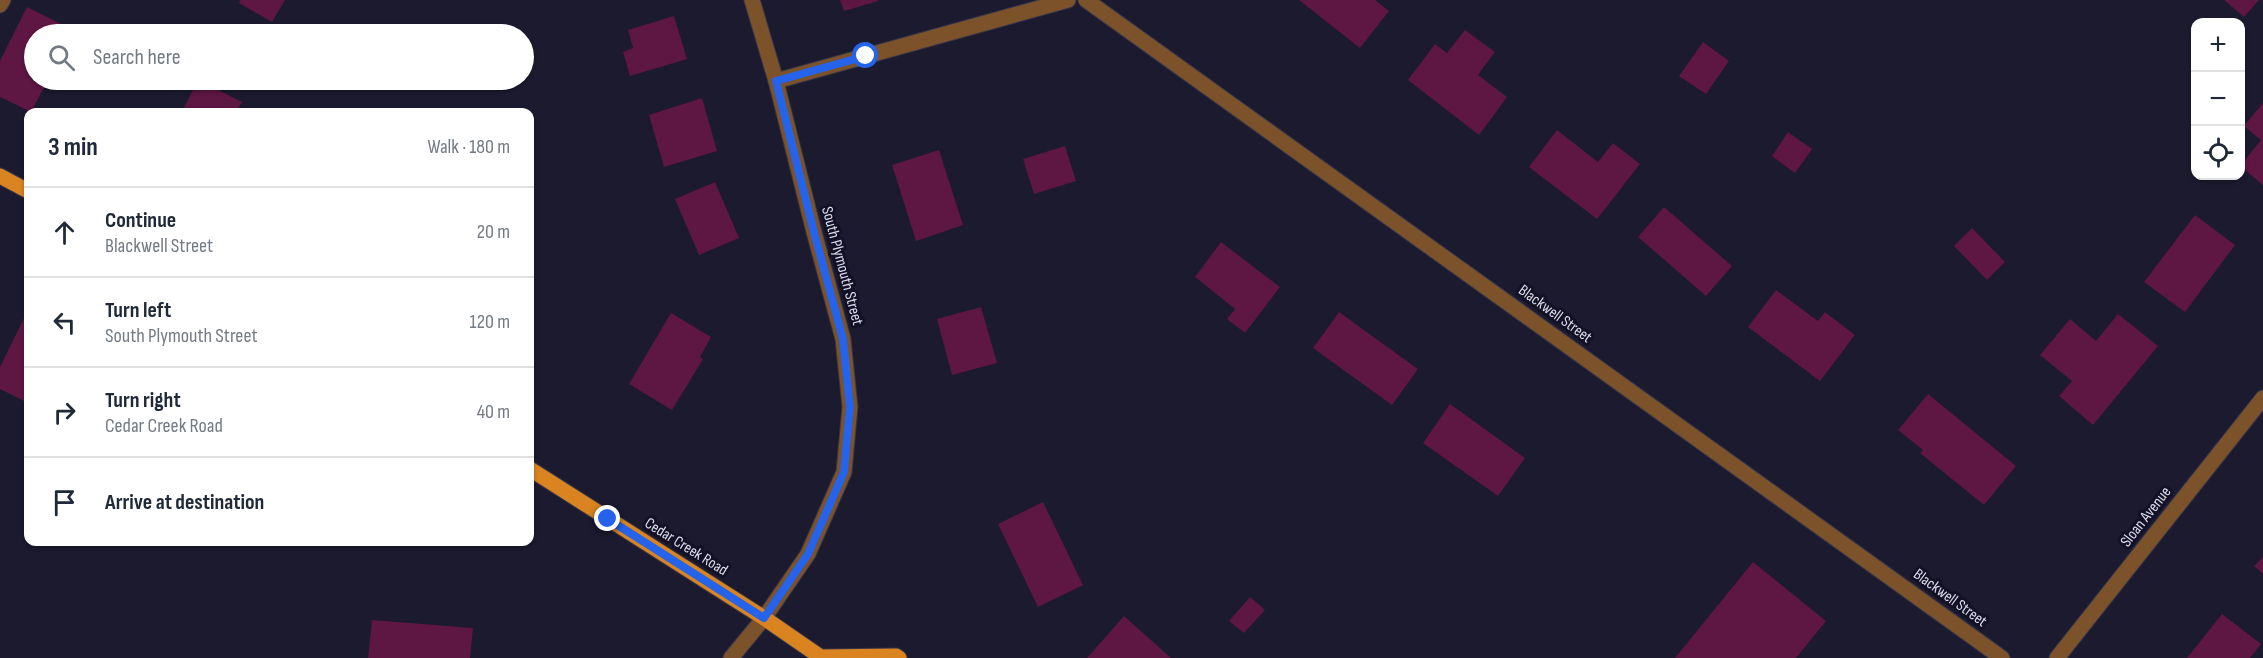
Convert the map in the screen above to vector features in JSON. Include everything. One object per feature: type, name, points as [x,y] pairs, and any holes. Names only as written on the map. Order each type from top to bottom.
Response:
[{"type":"main road","points":[[0,176],[24,189]]},
{"type":"main road","name":"Cedar Creek Road","points":[[534,472],[764,618],[821,658],[896,656],[899,658]]},
{"type":"street","points":[[0,5],[3,0]]},
{"type":"street","name":"South Plymouth Street","points":[[731,658],[764,618],[808,554],[844,472],[850,407],[843,339],[776,81],[752,0]]},
{"type":"street","points":[[776,81],[1068,0]]},
{"type":"street","name":"Blackwell Street","points":[[1086,0],[2002,658]]},
{"type":"street","name":"Sloan Avenue","points":[[2057,658],[2263,398]]},
{"type":"building","points":[[240,0],[285,0],[272,22],[239,3]]},
{"type":"building","points":[[840,0],[878,0],[878,1],[844,11]]},
{"type":"building","points":[[1299,0],[1375,0],[1389,11],[1360,48]]},
{"type":"building","points":[[2224,0],[2259,0],[2244,17]]},
{"type":"building","points":[[27,7],[61,24],[24,24],[24,90],[43,90],[33,108],[24,109],[0,97],[0,61]]},
{"type":"building","points":[[674,16],[687,59],[630,76],[623,52],[633,48],[628,30]]},
{"type":"building","points":[[1465,30],[1495,52],[1478,75],[1507,97],[1479,135],[1408,80],[1435,44],[1447,53]]},
{"type":"building","points":[[1703,42],[1729,61],[1706,94],[1679,76]]},
{"type":"building","points":[[193,90],[218,90],[242,102],[238,108],[184,108]]},
{"type":"building","points":[[702,98],[717,151],[664,167],[649,115]]},
{"type":"building","points":[[2263,103],[2263,185],[2245,170],[2245,160],[2261,140],[2245,125]]},
{"type":"building","points":[[1557,130],[1598,162],[1613,143],[1640,164],[1597,219],[1529,167]]},
{"type":"building","points":[[1788,132],[1812,149],[1795,173],[1772,156]]},
{"type":"building","points":[[1065,146],[1076,181],[1034,194],[1023,159]]},
{"type":"building","points":[[939,150],[963,225],[916,241],[892,165]]},
{"type":"building","points":[[715,182],[739,238],[699,255],[675,199]]},
{"type":"building","points":[[1664,207],[1732,266],[1706,296],[1638,237]]},
{"type":"building","points":[[2195,215],[2235,245],[2185,312],[2144,282]]},
{"type":"building","points":[[1972,228],[2005,262],[1987,280],[1954,246]]},
{"type":"building","points":[[1221,242],[1280,287],[1245,333],[1227,319],[1235,309],[1195,277]]},
{"type":"building","points":[[1776,290],[1818,321],[1825,312],[1855,335],[1820,381],[1748,327]]},
{"type":"building","points":[[981,307],[997,363],[952,375],[937,319]]},
{"type":"building","points":[[1339,312],[1418,369],[1392,405],[1313,348]]},
{"type":"building","points":[[671,313],[711,337],[700,357],[703,359],[672,410],[629,384]]},
{"type":"building","points":[[2118,314],[2158,346],[2093,425],[2059,396],[2072,381],[2040,355],[2070,319],[2096,341]]},
{"type":"building","points":[[24,318],[24,401],[0,389],[0,367]]},
{"type":"building","points":[[1928,394],[2016,466],[1984,505],[1920,453],[1923,450],[1898,430]]},
{"type":"building","points":[[1450,404],[1525,458],[1498,496],[1423,443]]},
{"type":"building","points":[[1043,502],[1083,585],[1038,607],[998,524]]},
{"type":"building","points":[[2263,557],[2263,574],[2254,566]]},
{"type":"building","points":[[1753,562],[1826,621],[1796,658],[1675,658]]},
{"type":"building","points":[[1250,597],[1265,610],[1244,633],[1229,621]]},
{"type":"building","points":[[2222,614],[2261,644],[2250,658],[2187,658]]},
{"type":"building","points":[[1124,616],[1171,658],[1087,658]]},
{"type":"building","points":[[372,620],[473,628],[470,658],[368,658]]},
{"type":"route","points":[[608,519],[764,618],[808,554],[844,472],[850,407],[843,339],[776,81],[866,56]]}]
